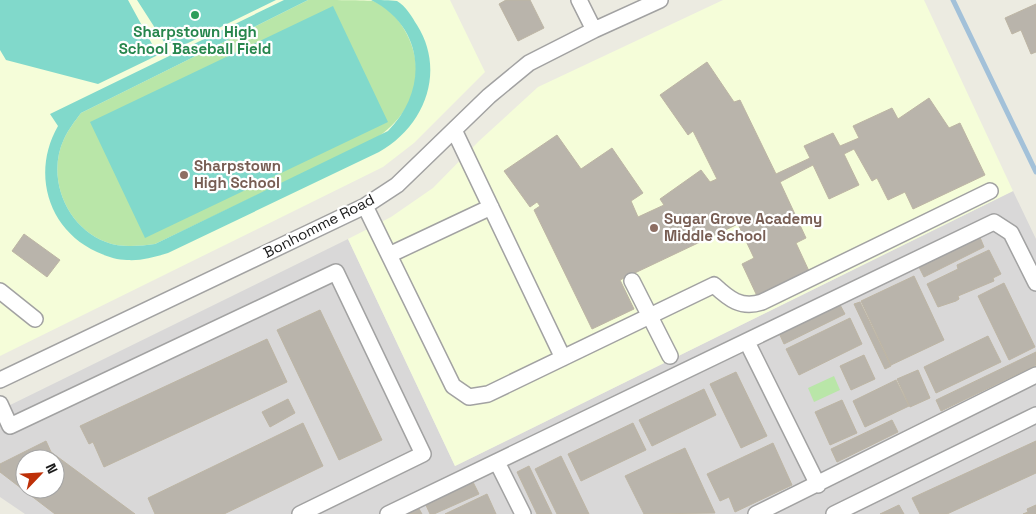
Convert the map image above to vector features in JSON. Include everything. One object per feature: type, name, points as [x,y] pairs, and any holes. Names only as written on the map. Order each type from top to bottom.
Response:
[{"type":"street","points":[[579,0],[594,30]]},
{"type":"street","name":"Bonhomme Road","points":[[0,380],[365,206],[397,185],[489,96],[529,63],[594,30],[660,0]]},
{"type":"street","points":[[454,130],[563,358]]},
{"type":"street","points":[[365,206],[453,386],[469,397],[488,394],[714,285],[727,298],[738,303],[751,306],[762,302],[990,191]]},
{"type":"street","points":[[389,255],[491,207]]},
{"type":"street","points":[[388,514],[994,222],[1012,234],[1036,283]]},
{"type":"street","points":[[0,404],[10,426],[336,272],[423,454],[300,514]]},
{"type":"street","points":[[632,282],[670,356]]},
{"type":"street","points":[[0,291],[36,319]]},
{"type":"street","points":[[747,342],[818,485]]},
{"type":"street","points":[[756,514],[818,485],[1036,375]]},
{"type":"street","points":[[834,514],[1036,415]]},
{"type":"street","points":[[498,462],[523,514]]},
{"type":"shaded area","name":"Sharpstown High School","points":[[0,0],[450,0],[485,72],[414,143],[383,167],[0,356]]},
{"type":"shaded area","points":[[0,0],[128,0],[158,55],[98,84],[6,60],[0,50]]},
{"type":"shaded area","name":"Sharpstown High School Baseball Field","points":[[137,0],[276,0],[184,45],[164,42]]},
{"type":"shaded area","points":[[284,0],[308,0],[81,113],[64,139],[57,169],[63,199],[70,213],[80,225],[92,235],[112,244],[130,246],[155,244],[388,131],[401,115],[410,97],[415,79],[415,60],[411,43],[402,26],[389,12],[371,0],[397,1],[400,3],[417,25],[426,43],[430,61],[430,79],[419,113],[408,128],[395,141],[379,152],[168,253],[132,260],[111,258],[80,242],[66,230],[56,215],[49,198],[46,181],[46,162],[50,144],[58,126],[50,114]]},
{"type":"shaded area","name":"Sugar Grove Academy Middle School","points":[[723,0],[924,0],[1013,191],[455,466],[348,239],[391,217],[433,188],[479,141],[538,87]]},
{"type":"shaded area","points":[[333,6],[388,122],[145,238],[90,122]]},
{"type":"shaded area","points":[[1013,191],[1036,239],[1036,514],[25,514],[0,497],[0,410],[348,239],[455,466]]},
{"type":"green space","points":[[308,0],[373,1],[391,12],[404,29],[412,45],[416,76],[413,91],[407,105],[399,118],[387,130],[373,140],[155,244],[130,246],[112,244],[92,235],[80,225],[70,213],[63,199],[57,169],[64,139],[81,113]]},
{"type":"green space","points":[[834,376],[840,390],[814,402],[808,388]]},
{"type":"building","points":[[506,0],[530,0],[544,28],[518,41],[499,4]]},
{"type":"building","points":[[1036,4],[1036,52],[1031,54],[1021,30],[1012,34],[1005,18]]},
{"type":"building","points":[[707,62],[734,102],[740,100],[776,174],[810,158],[804,146],[833,133],[840,146],[859,138],[853,126],[892,108],[898,119],[929,98],[949,128],[960,123],[985,175],[913,209],[905,192],[888,200],[877,178],[872,181],[854,149],[844,154],[859,185],[829,199],[813,165],[780,182],[806,238],[796,243],[809,271],[757,296],[742,264],[754,258],[738,224],[620,280],[634,309],[592,329],[534,210],[540,206],[537,202],[530,207],[504,171],[557,135],[581,169],[612,148],[643,193],[631,201],[638,217],[664,205],[660,199],[701,170],[710,182],[717,179],[693,131],[688,135],[660,95]]},
{"type":"building","points":[[24,234],[60,260],[47,277],[12,251]]},
{"type":"building","points":[[979,235],[984,247],[924,277],[918,265]]},
{"type":"building","points":[[989,250],[1001,274],[993,278],[994,281],[958,296],[959,299],[956,301],[938,307],[927,284],[958,269],[957,265]]},
{"type":"building","points":[[914,276],[944,340],[891,365],[861,301]]},
{"type":"building","points":[[1004,283],[1035,347],[1009,360],[978,296]]},
{"type":"building","points":[[860,302],[891,366],[885,369],[854,304]]},
{"type":"building","points":[[839,303],[845,314],[784,344],[779,333]]},
{"type":"building","points":[[320,310],[382,440],[339,460],[277,330]]},
{"type":"building","points":[[850,318],[862,344],[799,375],[786,349]]},
{"type":"building","points":[[988,336],[1001,362],[936,393],[924,367]]},
{"type":"building","points":[[267,339],[287,382],[104,467],[93,442],[89,444],[80,426]]},
{"type":"building","points":[[1036,352],[1036,365],[941,411],[936,400]]},
{"type":"building","points":[[864,355],[875,379],[851,390],[840,366]]},
{"type":"building","points":[[918,370],[930,398],[910,407],[897,379]]},
{"type":"building","points":[[736,372],[767,436],[741,448],[710,384]]},
{"type":"building","points":[[896,380],[909,406],[865,427],[853,401]]},
{"type":"building","points":[[704,389],[716,415],[652,446],[639,420]]},
{"type":"building","points":[[288,399],[295,413],[270,427],[262,412]]},
{"type":"building","points":[[842,400],[857,433],[830,445],[815,412]]},
{"type":"building","points":[[892,420],[898,432],[837,462],[831,449]]},
{"type":"building","points":[[303,423],[323,466],[224,514],[155,514],[148,498]]},
{"type":"building","points":[[633,423],[646,450],[581,481],[568,454]]},
{"type":"building","points":[[46,441],[50,449],[30,449]]},
{"type":"building","points":[[1036,441],[1036,473],[947,514],[920,514],[912,498]]},
{"type":"building","points":[[773,443],[792,485],[735,512],[729,497],[720,501],[707,474]]},
{"type":"building","points":[[685,448],[715,513],[644,514],[625,476]]},
{"type":"building","points":[[15,456],[15,483],[0,472],[0,464]]},
{"type":"building","points":[[561,456],[589,514],[557,514],[535,469]]},
{"type":"building","points":[[65,462],[135,514],[55,514],[35,499],[65,499]]},
{"type":"building","points":[[529,466],[552,514],[537,514],[517,472]]},
{"type":"building","points":[[473,482],[479,494],[434,514],[430,514],[425,503]]},
{"type":"building","points":[[487,494],[496,514],[445,514]]},
{"type":"building","points":[[899,505],[904,514],[880,514]]},
{"type":"building","points":[[1036,505],[1036,514],[1023,514],[1028,512],[1027,509]]},
{"type":"building","points":[[418,507],[422,514],[409,514],[408,512]]},
{"type":"waterway","points":[[953,0],[1036,172]]},
{"type":"place","name":"Sharpstown High School Baseball Field","points":[[195,15]]},
{"type":"place","name":"Sharpstown High School","points":[[184,175]]},
{"type":"place","name":"Sugar Grove Academy Middle School","points":[[654,228]]}]
